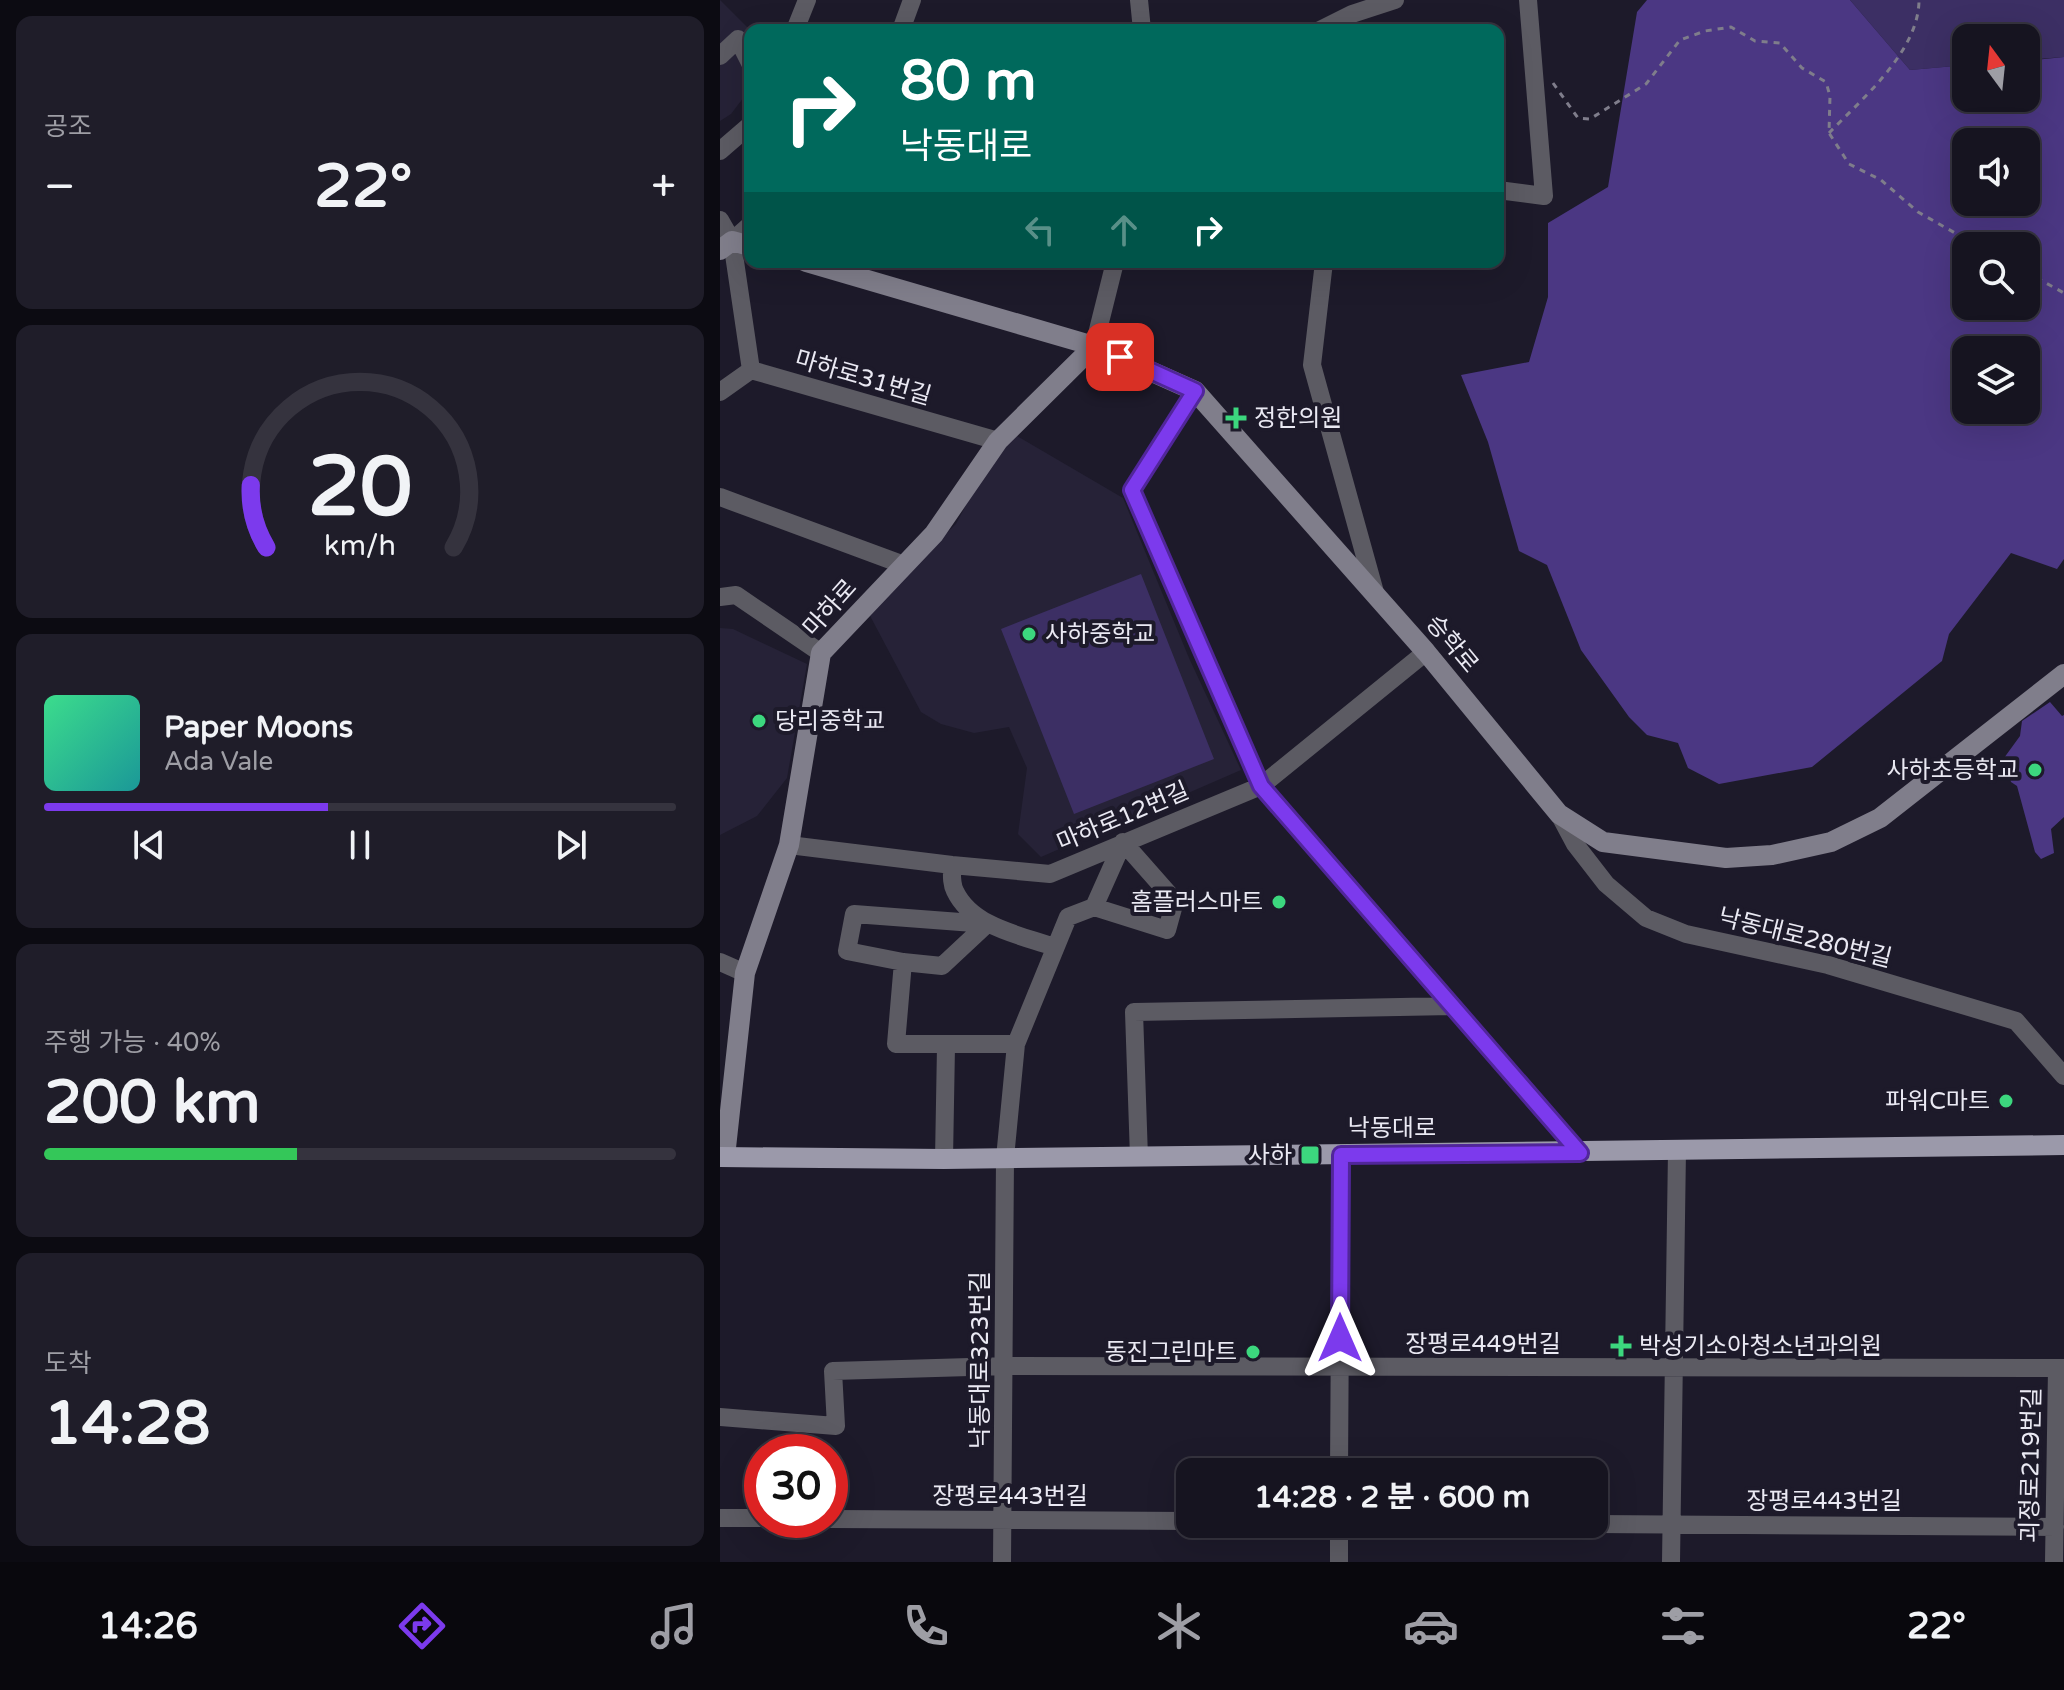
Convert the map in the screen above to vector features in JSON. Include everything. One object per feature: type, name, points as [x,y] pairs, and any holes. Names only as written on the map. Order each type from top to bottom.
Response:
[{"type":"main road","name":"낙동대로","points":[[722,1157],[944,1159],[2064,1145]]},
{"type":"street","points":[[797,24],[807,0]]},
{"type":"street","points":[[903,24],[912,0]]},
{"type":"street","points":[[1139,0],[1141,24]]},
{"type":"street","points":[[1332,24],[1395,0]]},
{"type":"street","points":[[1504,191],[1544,196],[1528,0]]},
{"type":"street","points":[[720,56],[738,39],[744,51]]},
{"type":"street","points":[[720,151],[744,130]]},
{"type":"street","points":[[720,220],[734,246],[751,370],[720,392]]},
{"type":"street","name":"승학로","points":[[827,268],[1094,346],[1195,391],[1426,652],[1559,814],[1603,842],[1726,858],[1772,855],[1831,842],[1880,818],[2064,674]]},
{"type":"street","points":[[1094,346],[1114,268]]},
{"type":"street","points":[[1323,268],[1312,365],[1376,596]]},
{"type":"street","name":"마하로","points":[[722,1157],[745,973],[789,845],[821,653],[934,534],[998,441],[1094,346]]},
{"type":"street","name":"마하로31번길","points":[[751,370],[998,441]]},
{"type":"street","points":[[1195,391],[1132,490],[1261,786],[1580,1153]]},
{"type":"street","points":[[720,497],[904,565]]},
{"type":"street","points":[[720,597],[736,595],[821,653]]},
{"type":"street","name":"마하로12번길","points":[[789,845],[1050,874],[1261,786],[1426,652]]},
{"type":"street","name":"낙동대로280번길","points":[[1559,814],[1575,844],[1606,884],[1646,918],[1686,934],[1828,965],[2016,1021],[2064,1076]]},
{"type":"street","points":[[1123,842],[1175,901],[1167,930],[1094,907],[1123,842]]},
{"type":"street","points":[[952,865],[953,888],[963,905],[987,924]]},
{"type":"street","name":"낙동대로323번길","points":[[1002,1562],[1005,1158],[1016,1044],[1068,917],[1094,907]]},
{"type":"street","points":[[987,924],[942,966],[847,951],[854,914],[987,924],[1054,947]]},
{"type":"street","points":[[720,962],[745,973]]},
{"type":"street","points":[[903,962],[896,1044],[1016,1044]]},
{"type":"street","points":[[1139,1157],[1134,1012],[1452,1006]]},
{"type":"street","points":[[944,1159],[946,1046]]},
{"type":"street","points":[[1671,1562],[1677,1150]]},
{"type":"street","points":[[1339,1458],[1341,1155]]},
{"type":"street","name":"장평로449번길","points":[[720,1417],[836,1426],[833,1371],[1004,1366],[2060,1368]]},
{"type":"street","name":"괴정로219번길","points":[[2054,1562],[2060,1368]]},
{"type":"street","points":[[720,1518],[744,1518]]},
{"type":"street","name":"장평로443번길","points":[[848,1519],[1176,1521]]},
{"type":"street","name":"장평로443번길","points":[[1608,1524],[2055,1527]]},
{"type":"street","points":[[1339,1538],[1339,1562]]},
{"type":"path","points":[[1829,133],[1890,68],[1917,22],[1919,0]]},
{"type":"path","points":[[1536,98],[1551,80],[1578,118],[1590,119],[1646,84],[1680,40],[1705,31],[1731,27],[1755,41],[1780,43],[1802,68],[1826,82],[1830,96],[1829,133],[1849,164],[1881,180],[1918,212],[1953,232]]},
{"type":"path","points":[[2040,280],[2064,293]]},
{"type":"shaded area","points":[[720,0],[744,24],[744,97],[731,114],[720,121]]},
{"type":"shaded area","points":[[1647,0],[1850,0],[1910,70],[1952,66],[1952,112],[2040,112],[2040,60],[2064,57],[2064,559],[2057,569],[2011,553],[1949,634],[1942,661],[1812,767],[1719,784],[1688,768],[1678,743],[1647,735],[1629,717],[1581,650],[1547,565],[1519,551],[1488,442],[1461,375],[1529,362],[1548,297],[1548,223],[1608,187],[1637,12]]},
{"type":"shaded area","points":[[1850,0],[2064,0],[2064,57],[2040,59],[2040,24],[1952,24],[1952,66],[1910,70]]},
{"type":"shaded area","name":"사하중학교","points":[[1017,436],[1123,498],[1189,658],[1241,770],[1041,857],[1018,834],[1027,768],[1009,727],[974,733],[941,724],[921,712],[867,610],[956,524],[994,452]]},
{"type":"shaded area","points":[[1141,574],[1214,759],[1074,814],[1001,629]]},
{"type":"shaded area","name":"당리중학교","points":[[720,628],[733,629],[807,664],[787,778],[757,816],[720,835]]},
{"type":"shaded area","name":"사하초등학교","points":[[2050,702],[2064,715],[2064,817],[2051,829],[2054,853],[2041,859],[2035,852],[2017,786],[2011,782],[2004,758],[2020,736],[2022,721]]},
{"type":"place","name":"정한의원","points":[[1236,418]]},
{"type":"place","name":"사하중학교","points":[[1029,634]]},
{"type":"place","name":"당리중학교","points":[[759,721]]},
{"type":"place","name":"사하초등학교","points":[[2035,770]]},
{"type":"place","name":"홈플러스마트","points":[[1279,902]]},
{"type":"place","name":"파워C마트","points":[[2006,1101]]},
{"type":"place","name":"사하","points":[[1310,1155]]},
{"type":"place","name":"박성기소아청소년과의원","points":[[1621,1346]]},
{"type":"place","name":"동진그린마트","points":[[1253,1352]]},
{"type":"route","points":[[1120,357],[1195,391],[1132,490],[1261,786],[1580,1153],[1341,1155],[1340,1338]]}]
